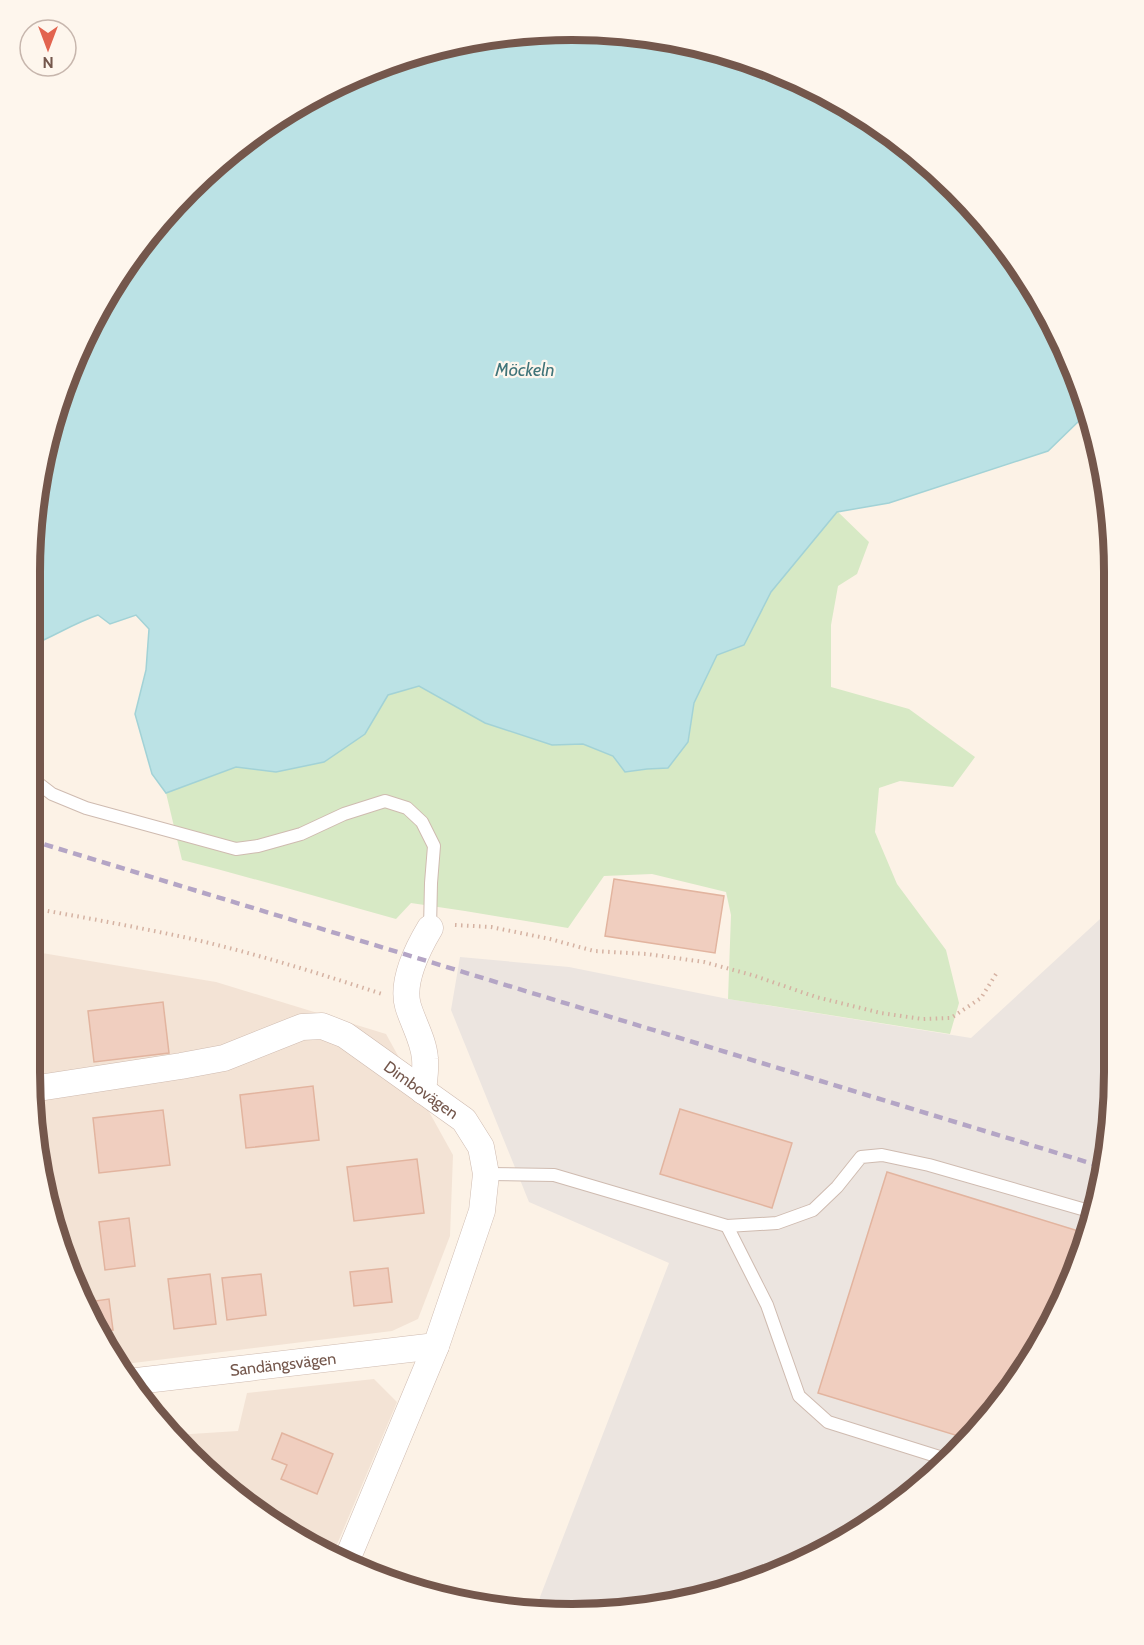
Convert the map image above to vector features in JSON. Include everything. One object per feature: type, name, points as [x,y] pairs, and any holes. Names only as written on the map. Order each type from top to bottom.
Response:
[{"type":"street","points":[[423,1091],[425,1058],[417,1028],[407,1004],[407,982],[420,945],[430,928]]},
{"type":"street","name":"Dimbovägen","points":[[41,1088],[224,1058],[302,1027],[322,1026],[345,1035],[465,1120],[481,1147],[486,1174],[482,1211],[436,1346],[349,1555]]},
{"type":"street","name":"Sandängsvägen","points":[[139,1381],[436,1346]]},
{"type":"lane","points":[[40,785],[52,794],[86,808],[236,849],[258,846],[301,834],[344,814],[385,801],[407,808],[422,822],[434,846],[430,928]]},
{"type":"lane","points":[[486,1174],[554,1175],[727,1226],[777,1223],[813,1210],[837,1188],[861,1157],[882,1155],[929,1165],[1085,1210]]},
{"type":"lane","points":[[727,1226],[767,1305],[799,1396],[828,1422],[939,1457]]},
{"type":"path","points":[[40,911],[189,938],[243,952],[388,996],[407,1004]]},
{"type":"path","points":[[430,928],[453,925],[491,927],[594,951],[647,954],[705,962],[816,997],[881,1013],[922,1019],[951,1018],[981,998],[996,974]]},
{"type":"shaded area","points":[[1104,915],[1104,1073],[1099,1142],[1093,1177],[1075,1244],[1049,1308],[1032,1339],[994,1397],[948,1449],[896,1495],[838,1533],[807,1550],[743,1576],[676,1594],[607,1603],[538,1603],[669,1263],[529,1202],[451,1010],[460,957],[569,967],[728,999],[971,1038]]},
{"type":"shaded area","points":[[40,953],[216,982],[386,1034],[453,1155],[450,1236],[418,1319],[392,1331],[127,1364],[95,1308],[81,1276],[59,1211],[51,1177],[45,1142],[40,1073]]},
{"type":"shaded area","points":[[374,1379],[397,1402],[335,1549],[248,1495],[183,1435],[238,1431],[247,1393]]},
{"type":"green space","points":[[837,511],[869,542],[857,574],[838,586],[831,625],[831,687],[909,709],[975,757],[953,787],[900,781],[879,788],[875,832],[897,884],[946,950],[959,1003],[950,1034],[728,999],[731,915],[726,892],[652,874],[604,876],[568,928],[411,903],[396,919],[182,860],[166,793],[236,767],[276,772],[365,734],[388,695],[419,685],[485,723],[552,745],[583,744],[613,756],[625,772],[668,768],[688,742],[694,703],[717,655],[744,645],[771,592]]},
{"type":"water","name":"Möckeln","points":[[572,40],[641,45],[710,59],[743,69],[807,95],[838,112],[896,150],[922,172],[948,196],[994,248],[1032,306],[1049,337],[1081,419],[1048,451],[889,503],[837,512],[771,592],[744,645],[717,655],[694,703],[688,742],[668,768],[625,772],[613,756],[583,744],[552,745],[485,723],[419,686],[388,695],[365,734],[324,762],[276,772],[236,767],[166,793],[152,774],[135,714],[146,670],[149,629],[136,615],[110,624],[98,615],[40,641],[42,537],[45,503],[59,434],[69,401],[95,337],[112,306],[150,248],[196,196],[222,172],[248,150],[306,112],[369,81],[434,59],[468,51],[503,45]]},
{"type":"building","points":[[614,879],[724,896],[715,953],[605,936]]},
{"type":"building","points":[[163,1002],[169,1053],[94,1062],[88,1011]]},
{"type":"building","points":[[313,1086],[319,1140],[246,1148],[240,1095]]},
{"type":"building","points":[[680,1109],[792,1143],[772,1208],[660,1174]]},
{"type":"building","points":[[163,1110],[170,1165],[99,1173],[93,1118]]},
{"type":"building","points":[[417,1159],[424,1213],[354,1221],[347,1167]]},
{"type":"building","points":[[887,1172],[1079,1231],[1063,1276],[1032,1339],[994,1397],[960,1436],[818,1393]]},
{"type":"building","points":[[129,1218],[135,1266],[105,1270],[99,1222]]},
{"type":"building","points":[[388,1268],[392,1302],[354,1306],[350,1272]]},
{"type":"building","points":[[210,1274],[216,1324],[174,1329],[168,1279]]},
{"type":"building","points":[[261,1274],[266,1315],[227,1320],[222,1278]]},
{"type":"building","points":[[109,1299],[113,1330],[107,1331],[92,1301]]},
{"type":"building","points":[[282,1433],[333,1454],[317,1494],[281,1479],[287,1465],[272,1459]]},
{"type":"railway","points":[[40,843],[1095,1165]]}]
